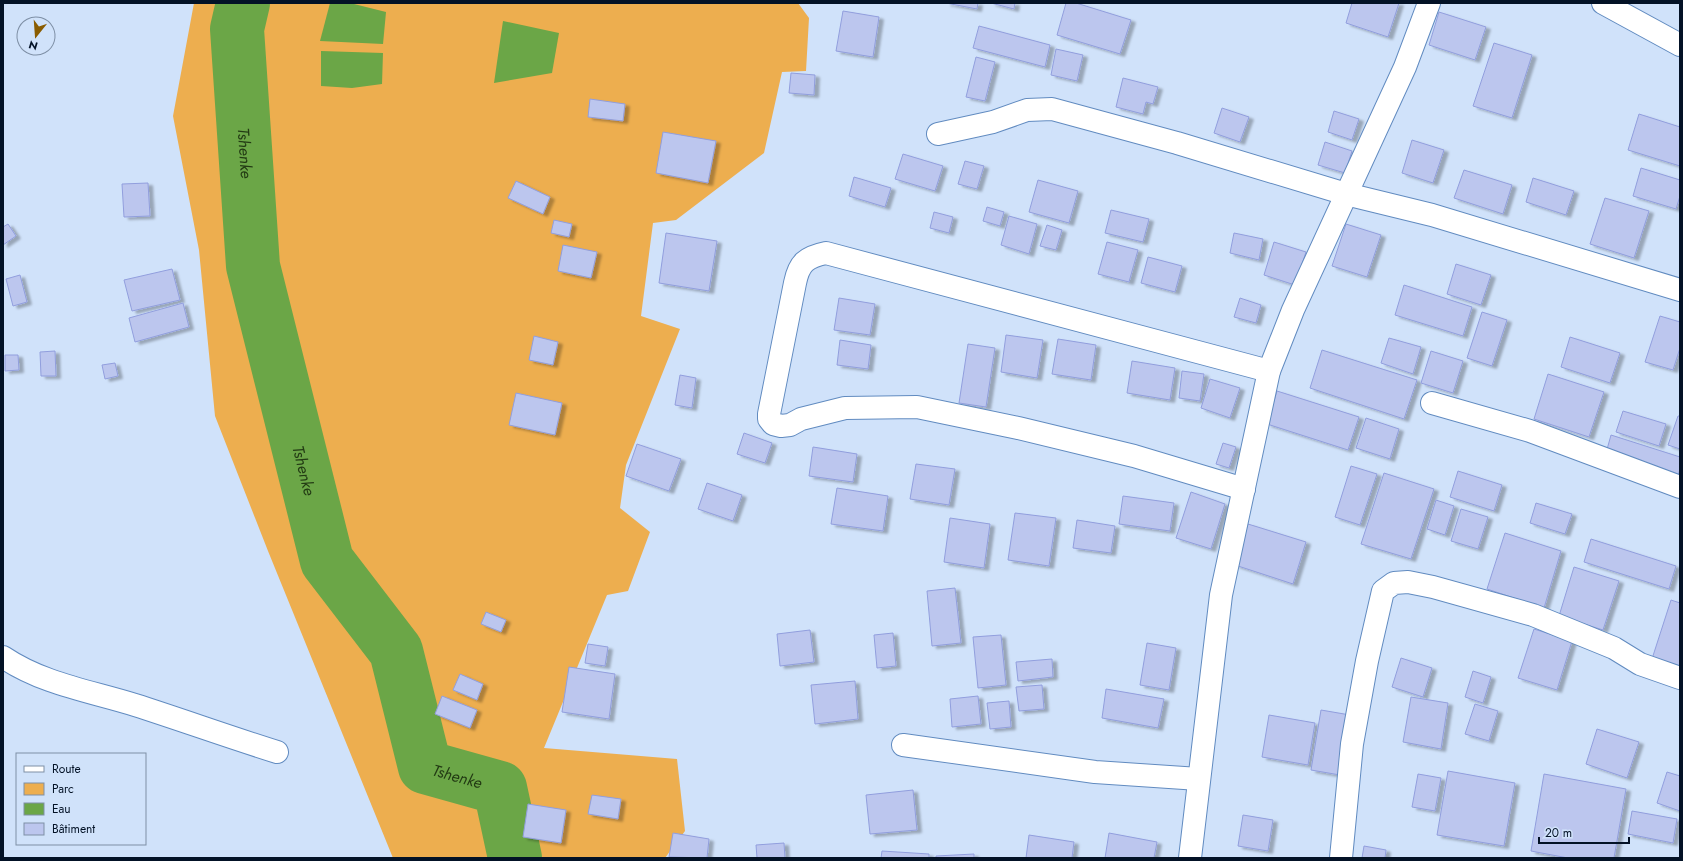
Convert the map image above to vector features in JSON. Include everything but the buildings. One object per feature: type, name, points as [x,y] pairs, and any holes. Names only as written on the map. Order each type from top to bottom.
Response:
[{"type":"street","points":[[1190,858],[1222,594],[1270,371],[1293,310],[1405,68],[1429,3]]},
{"type":"street","points":[[1603,3],[1680,45]]},
{"type":"street","points":[[938,134],[993,122],[1027,110],[1052,109],[1177,143],[1346,194],[1432,215],[1680,290]]},
{"type":"street","points":[[1244,489],[1134,456],[1018,428],[917,407],[845,408],[801,419],[790,425],[781,426],[774,424],[769,419],[769,414],[797,271],[805,260],[826,253],[1270,371]]},
{"type":"street","points":[[1432,403],[1530,431],[1680,487]]},
{"type":"street","points":[[1340,858],[1352,744],[1367,661],[1383,591],[1394,583],[1408,582],[1433,587],[1533,615],[1614,648],[1640,664],[1680,678]]},
{"type":"street","points":[[3,657],[35,675],[69,688],[134,705],[277,752]]},
{"type":"street","points":[[903,745],[1095,772],[1199,779]]},
{"type":"green space","points":[[194,3],[798,3],[809,18],[806,71],[782,72],[764,153],[676,220],[653,223],[641,316],[680,329],[626,465],[620,508],[650,532],[628,591],[607,595],[544,748],[677,759],[685,831],[665,858],[393,858],[268,551],[215,416],[199,250],[173,116]]},
{"type":"water","points":[[330,3],[350,3],[386,12],[383,44],[320,41]]},
{"type":"water","points":[[503,21],[559,33],[552,73],[494,83]]},
{"type":"water","points":[[321,51],[383,53],[382,84],[352,88],[321,86]]},
{"type":"waterway","name":"Tshenke","points":[[243,3],[237,29],[253,266],[327,561],[396,651],[425,767],[500,788],[515,858]]}]
